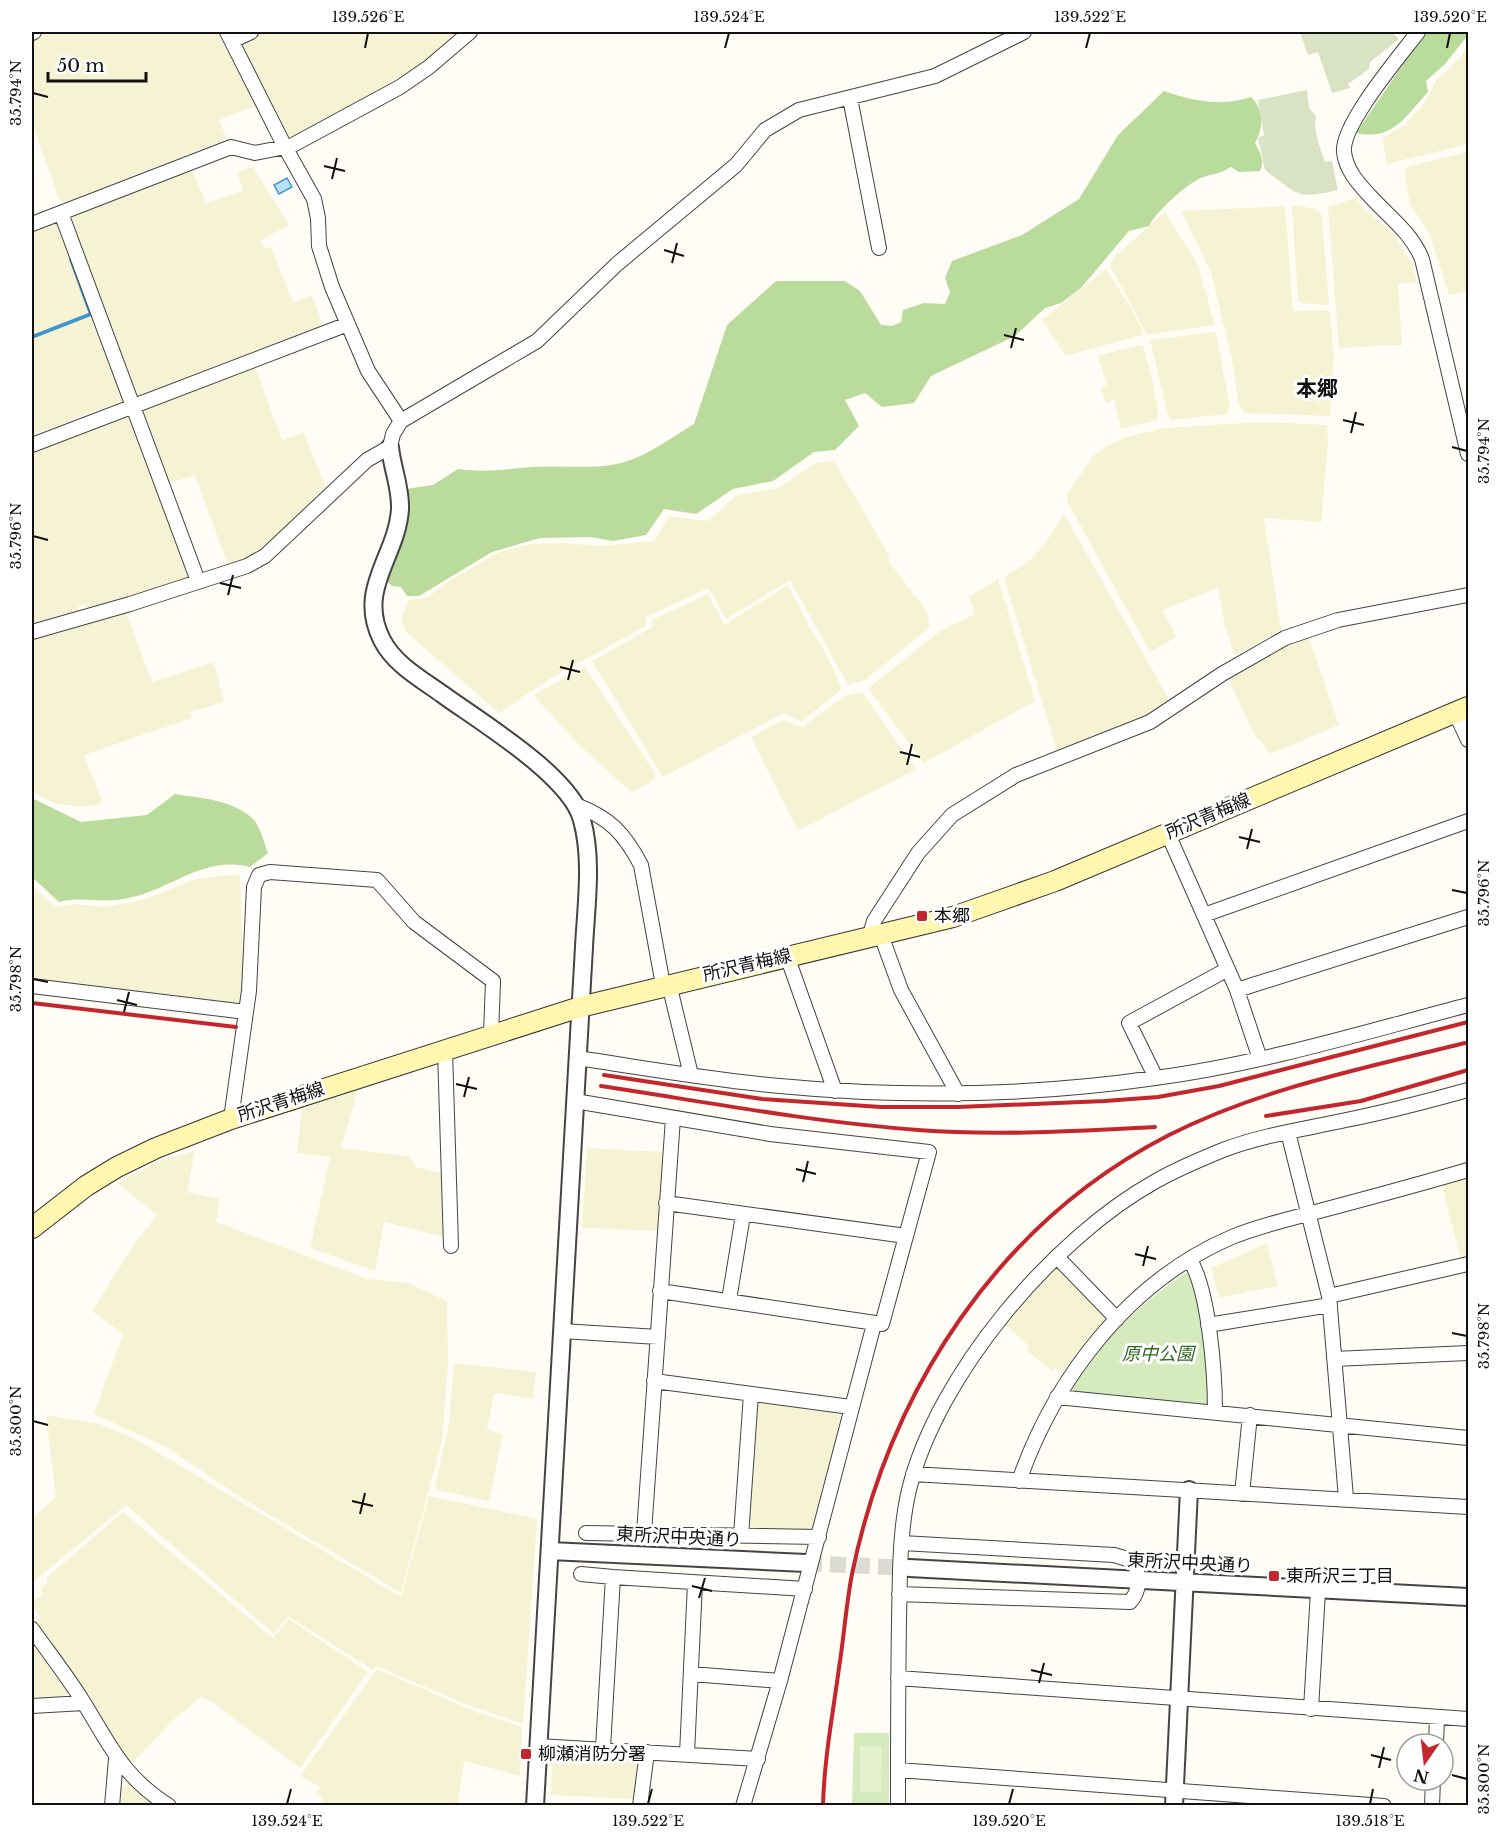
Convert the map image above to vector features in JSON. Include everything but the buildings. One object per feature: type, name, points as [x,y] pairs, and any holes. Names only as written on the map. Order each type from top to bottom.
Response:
[{"type":"main road","name":"所沢青梅線","points":[[32,1228],[86,1186],[117,1167],[156,1148],[231,1119],[580,1007],[666,984],[875,937],[994,904],[1168,834],[1462,710]]},
{"type":"street","points":[[251,32],[229,36],[314,199],[318,218],[319,246],[332,287],[368,371],[401,421]]},
{"type":"street","points":[[32,224],[231,147],[255,153],[285,147],[350,116],[400,87],[429,68],[470,32]]},
{"type":"street","points":[[535,1806],[578,1058],[587,861],[582,819],[576,805],[562,786],[518,748],[413,674],[396,659],[377,630],[373,599],[375,583],[400,509],[390,447],[393,434],[401,421],[537,341],[638,245],[736,165],[765,130],[800,110],[935,76],[1024,32]]},
{"type":"street","points":[[1418,32],[1350,125],[1343,150],[1348,169],[1353,176],[1415,242],[1422,259],[1468,453]]},
{"type":"street","points":[[850,98],[879,248]]},
{"type":"street","points":[[60,213],[198,581]]},
{"type":"street","points":[[32,445],[348,324]]},
{"type":"street","points":[[32,632],[231,573],[265,556],[367,460],[390,447]]},
{"type":"street","points":[[958,1094],[875,937],[874,921],[918,853],[952,815],[1016,775],[1150,722],[1222,674],[1285,638],[1338,620],[1468,595]]},
{"type":"street","points":[[1462,710],[1468,740]]},
{"type":"street","points":[[576,805],[607,819],[632,847],[641,865],[666,984],[691,1075]]},
{"type":"street","points":[[1204,915],[1468,821]]},
{"type":"street","points":[[1168,834],[1237,990],[1260,1059]]},
{"type":"street","points":[[231,1119],[249,991],[254,887],[259,874],[270,872],[377,880],[414,922],[493,981],[491,1035]]},
{"type":"street","points":[[1237,990],[1468,917]]},
{"type":"street","points":[[787,956],[835,1091]]},
{"type":"street","points":[[1156,1078],[1129,1023],[1228,969]]},
{"type":"street","points":[[32,986],[246,1012]]},
{"type":"street","points":[[578,1058],[691,1075],[835,1091],[1013,1093],[1156,1078],[1260,1059],[1468,1005]]},
{"type":"street","points":[[445,1050],[451,1246]]},
{"type":"street","points":[[898,1806],[899,1594],[907,1500],[927,1433],[945,1397],[990,1332],[1057,1257],[1114,1210],[1155,1181],[1226,1149],[1288,1132],[1398,1109],[1468,1090]]},
{"type":"street","points":[[575,1101],[851,1144],[929,1152],[882,1324],[660,1291]]},
{"type":"street","points":[[644,1533],[673,1118]]},
{"type":"street","points":[[1288,1132],[1329,1300],[1346,1498]]},
{"type":"street","points":[[1019,1481],[1042,1422],[1090,1350],[1117,1319],[1147,1291],[1190,1260],[1231,1238],[1468,1170]]},
{"type":"street","points":[[666,1203],[906,1236]]},
{"type":"street","points":[[729,1300],[743,1215]]},
{"type":"street","points":[[1057,1257],[1117,1319]]},
{"type":"street","points":[[1190,1260],[1200,1285],[1208,1325],[1215,1411]]},
{"type":"street","points":[[1208,1325],[1329,1300],[1468,1264]]},
{"type":"street","points":[[743,1806],[805,1589],[874,1323]]},
{"type":"street","points":[[562,1330],[658,1336]]},
{"type":"street","points":[[1334,1359],[1468,1353]]},
{"type":"street","points":[[654,1381],[851,1407]]},
{"type":"street","points":[[741,1536],[750,1394]]},
{"type":"street","points":[[1057,1397],[1468,1438]]},
{"type":"street","points":[[1242,1494],[1250,1415]]},
{"type":"street","points":[[914,1474],[1346,1498],[1468,1508]]},
{"type":"street","points":[[1174,1798],[1189,1490]]},
{"type":"street","points":[[586,1533],[819,1537]]},
{"type":"street","points":[[899,1594],[1130,1602],[1135,1597],[1138,1580],[1134,1562],[1114,1555],[903,1543]]},
{"type":"street","name":"東所沢中央通り","points":[[550,1551],[806,1563]]},
{"type":"street","name":"東所沢中央通り","points":[[909,1568],[1468,1597]]},
{"type":"street","points":[[581,1574],[805,1589]]},
{"type":"street","points":[[603,1748],[613,1577]]},
{"type":"street","points":[[687,1754],[695,1583]]},
{"type":"street","points":[[1311,1709],[1318,1591]]},
{"type":"street","points":[[32,1629],[84,1703],[117,1759],[150,1792],[169,1806]]},
{"type":"street","points":[[690,1674],[780,1681]]},
{"type":"street","points":[[898,1678],[1178,1700],[1468,1719]]},
{"type":"street","points":[[32,1706],[84,1703]]},
{"type":"street","points":[[1436,1732],[1437,1717]]},
{"type":"street","points":[[538,1746],[603,1748],[758,1759]]},
{"type":"street","points":[[640,1806],[647,1752]]},
{"type":"street","points":[[112,1806],[117,1759]]},
{"type":"street","points":[[898,1770],[1174,1798],[1384,1806]]},
{"type":"shaded area","points":[[48,32],[218,32],[256,106],[219,120],[227,139],[64,203],[60,201],[32,124],[32,40]]},
{"type":"shaded area","points":[[262,32],[461,32],[426,61],[297,136],[288,138],[242,46],[242,41]]},
{"type":"shaded area","points":[[1468,44],[1468,144],[1387,164],[1382,138],[1405,125],[1426,101],[1436,81],[1460,58]]},
{"type":"shaded area","points":[[1468,152],[1468,291],[1449,295],[1429,232],[1410,205],[1404,170],[1409,166]]},
{"type":"shaded area","points":[[253,167],[289,225],[260,241],[264,248],[271,247],[293,303],[312,295],[323,326],[140,396],[136,393],[71,220],[74,214],[192,170],[206,203],[243,191],[237,172]]},
{"type":"shaded area","points":[[1356,198],[1365,210],[1394,234],[1413,265],[1417,282],[1398,284],[1402,345],[1339,348],[1328,207]]},
{"type":"shaded area","points":[[1295,205],[1315,209],[1322,215],[1329,305],[1301,303],[1298,300],[1292,207]]},
{"type":"shaded area","points":[[1285,206],[1293,311],[1328,310],[1330,313],[1334,358],[1330,416],[1244,413],[1239,405],[1232,360],[1211,272],[1181,211]]},
{"type":"shaded area","points":[[1165,212],[1198,265],[1215,325],[1147,335],[1110,266],[1114,257]]},
{"type":"shaded area","points":[[55,221],[59,222],[125,400],[32,435],[32,230]]},
{"type":"shaded area","points":[[1106,269],[1131,308],[1142,329],[1142,335],[1066,356],[1042,320]]},
{"type":"shaded area","points":[[1216,332],[1230,407],[1227,414],[1172,420],[1168,416],[1150,340]]},
{"type":"shaded area","points":[[1138,345],[1143,346],[1152,378],[1158,409],[1157,420],[1121,429],[1114,400],[1106,403],[1101,388],[1107,385],[1098,356]]},
{"type":"shaded area","points":[[255,367],[282,440],[304,433],[326,488],[255,555],[229,568],[195,475],[170,483],[144,412],[145,408]]},
{"type":"shaded area","points":[[129,415],[190,578],[89,611],[86,604],[77,607],[80,613],[32,627],[32,452]]},
{"type":"shaded area","points":[[1262,422],[1327,425],[1328,442],[1321,522],[1264,518],[1281,630],[1235,656],[1224,622],[1218,588],[1163,610],[1176,637],[1150,652],[1067,501],[1067,494],[1094,455],[1127,437],[1164,428]]},
{"type":"shaded area","points":[[834,461],[889,555],[889,562],[926,610],[930,627],[865,680],[848,685],[790,580],[726,619],[709,588],[646,617],[646,626],[553,677],[499,713],[406,632],[401,619],[409,600],[428,597],[446,583],[497,553],[529,544],[562,543],[601,546],[654,541],[669,516],[708,521],[737,495],[779,488],[815,463]]},
{"type":"shaded area","points":[[1064,514],[1170,701],[1146,716],[1057,751],[1004,577],[1027,563],[1044,545]]},
{"type":"shaded area","points":[[998,579],[1035,701],[924,763],[869,690],[940,631],[975,614],[969,597]]},
{"type":"shaded area","points":[[788,585],[809,627],[823,647],[842,689],[801,722],[784,713],[663,777],[592,661],[653,627],[652,620],[708,594],[724,625]]},
{"type":"shaded area","points":[[126,613],[152,682],[214,662],[224,702],[190,712],[192,718],[84,755],[102,801],[100,804],[81,807],[54,803],[32,792],[32,640]]},
{"type":"shaded area","points":[[1304,637],[1309,638],[1339,725],[1270,754],[1252,731],[1228,677],[1287,642]]},
{"type":"shaded area","points":[[585,667],[654,772],[655,779],[632,793],[578,744],[533,695]]},
{"type":"shaded area","points":[[862,692],[916,769],[798,831],[751,737],[784,720],[802,727],[845,696]]},
{"type":"shaded area","points":[[240,874],[244,990],[241,1002],[235,1004],[32,979],[32,886],[56,907],[75,904],[104,907],[143,900],[196,879]]},
{"type":"shaded area","points":[[358,1090],[341,1148],[408,1156],[416,1167],[445,1174],[447,1238],[384,1222],[375,1271],[310,1248],[330,1157],[297,1153],[302,1109]]},
{"type":"shaded area","points":[[587,1148],[665,1152],[659,1231],[582,1228]]},
{"type":"shaded area","points":[[195,1151],[187,1192],[220,1199],[216,1222],[368,1279],[408,1283],[447,1301],[448,1364],[442,1441],[401,1593],[243,1499],[168,1448],[94,1414],[123,1334],[92,1311],[135,1243],[157,1215],[117,1183],[160,1160]]},
{"type":"shaded area","points":[[1468,1176],[1468,1257],[1461,1259],[1441,1183]]},
{"type":"shaded area","points":[[1267,1243],[1278,1286],[1219,1298],[1211,1268]]},
{"type":"shaded area","points":[[1055,1269],[1060,1269],[1105,1317],[1105,1321],[1062,1372],[1055,1367],[1052,1371],[1027,1351],[1029,1346],[1004,1323]]},
{"type":"shaded area","points":[[454,1363],[536,1372],[533,1399],[494,1393],[487,1430],[503,1434],[489,1501],[437,1490],[435,1486],[449,1424]]},
{"type":"shaded area","points":[[756,1400],[838,1413],[841,1417],[814,1528],[810,1531],[752,1530],[747,1527]]},
{"type":"shaded area","points":[[46,1415],[99,1424],[137,1440],[401,1597],[429,1496],[537,1519],[523,1724],[468,1705],[376,1666],[373,1670],[288,1616],[274,1634],[126,1505],[32,1583],[32,1518],[56,1497]]},
{"type":"shaded area","points":[[123,1512],[273,1638],[289,1619],[368,1672],[300,1768],[212,1702],[201,1697],[172,1721],[133,1762],[127,1761],[83,1686],[34,1624],[41,1618],[32,1606],[32,1602],[43,1594],[41,1589],[49,1581],[46,1578]]},
{"type":"shaded area","points":[[32,1639],[71,1693],[52,1699],[32,1700]]},
{"type":"shaded area","points":[[377,1669],[476,1712],[522,1727],[520,1776],[464,1761],[458,1805],[319,1805],[323,1798],[316,1794],[320,1787],[300,1776]]},
{"type":"shaded area","points":[[553,1753],[638,1757],[634,1799],[551,1795]]},
{"type":"shaded area","points":[[128,1781],[159,1806],[115,1806],[117,1786],[126,1787]]},
{"type":"green space","points":[[1300,32],[1392,32],[1399,39],[1370,62],[1369,69],[1348,84],[1350,88],[1332,93],[1318,52],[1308,55]]},
{"type":"green space","points":[[1425,32],[1468,32],[1468,35],[1445,64],[1426,81],[1428,92],[1397,125],[1380,133],[1369,135],[1356,133]]},
{"type":"green space","points":[[1307,90],[1309,108],[1316,116],[1315,128],[1319,145],[1325,162],[1332,161],[1338,190],[1314,195],[1305,195],[1292,190],[1265,170],[1258,138],[1264,135],[1258,100]]},
{"type":"green space","points":[[1164,91],[1207,102],[1229,102],[1251,97],[1258,107],[1261,119],[1260,131],[1255,143],[1262,160],[1260,171],[1239,172],[1231,167],[1194,181],[1164,207],[1149,226],[1129,231],[1081,288],[1061,303],[1045,308],[1015,336],[931,376],[914,403],[882,407],[865,393],[845,400],[859,426],[835,450],[814,452],[773,481],[733,489],[696,514],[664,509],[646,535],[613,541],[591,537],[540,538],[492,552],[419,596],[407,596],[401,587],[392,586],[385,579],[408,514],[406,489],[433,485],[458,469],[486,471],[611,465],[633,459],[654,449],[694,424],[727,325],[776,281],[845,281],[860,291],[881,325],[892,326],[901,322],[903,310],[924,303],[945,304],[950,292],[945,278],[952,261],[1022,235],[1079,199],[1118,135]]},
{"type":"green space","points":[[175,794],[216,801],[244,812],[257,825],[268,853],[250,867],[216,866],[140,895],[115,900],[59,902],[32,877],[32,798],[81,822],[147,815]]},
{"type":"green space","name":"原中公園","points":[[1185,1273],[1192,1275],[1203,1326],[1210,1402],[1205,1407],[1074,1393],[1070,1387],[1108,1339],[1152,1298]]},
{"type":"green space","points":[[854,1733],[889,1733],[889,1805],[852,1806]]},
{"type":"green space","points":[[860,1746],[882,1746],[881,1792],[860,1792]]},
{"type":"water","points":[[287,178],[292,187],[279,194],[274,185]]},
{"type":"waterway","points":[[32,337],[91,314],[71,259]]},
{"type":"tunnel","points":[[806,1563],[909,1568]]},
{"type":"railway","points":[[32,1003],[236,1027]]},
{"type":"railway","points":[[604,1075],[762,1099],[881,1107],[958,1107],[1105,1101],[1158,1097],[1219,1086],[1468,1022]]},
{"type":"railway","points":[[823,1806],[827,1754],[850,1586],[870,1506],[894,1440],[924,1377],[961,1318],[1004,1263],[1053,1214],[1108,1171],[1169,1135],[1240,1104],[1277,1092],[1465,1043]]},
{"type":"railway","points":[[1266,1116],[1361,1101],[1468,1070]]},
{"type":"railway","points":[[601,1086],[799,1117],[918,1130],[1007,1133],[1155,1127]]},
{"type":"place","name":"本郷","points":[[922,916]]},
{"type":"place","name":"東所沢三丁目","points":[[1274,1576]]},
{"type":"place","name":"柳瀬消防分署","points":[[526,1754]]},
{"type":"district","name":"本郷","points":[[1317,389]]}]
